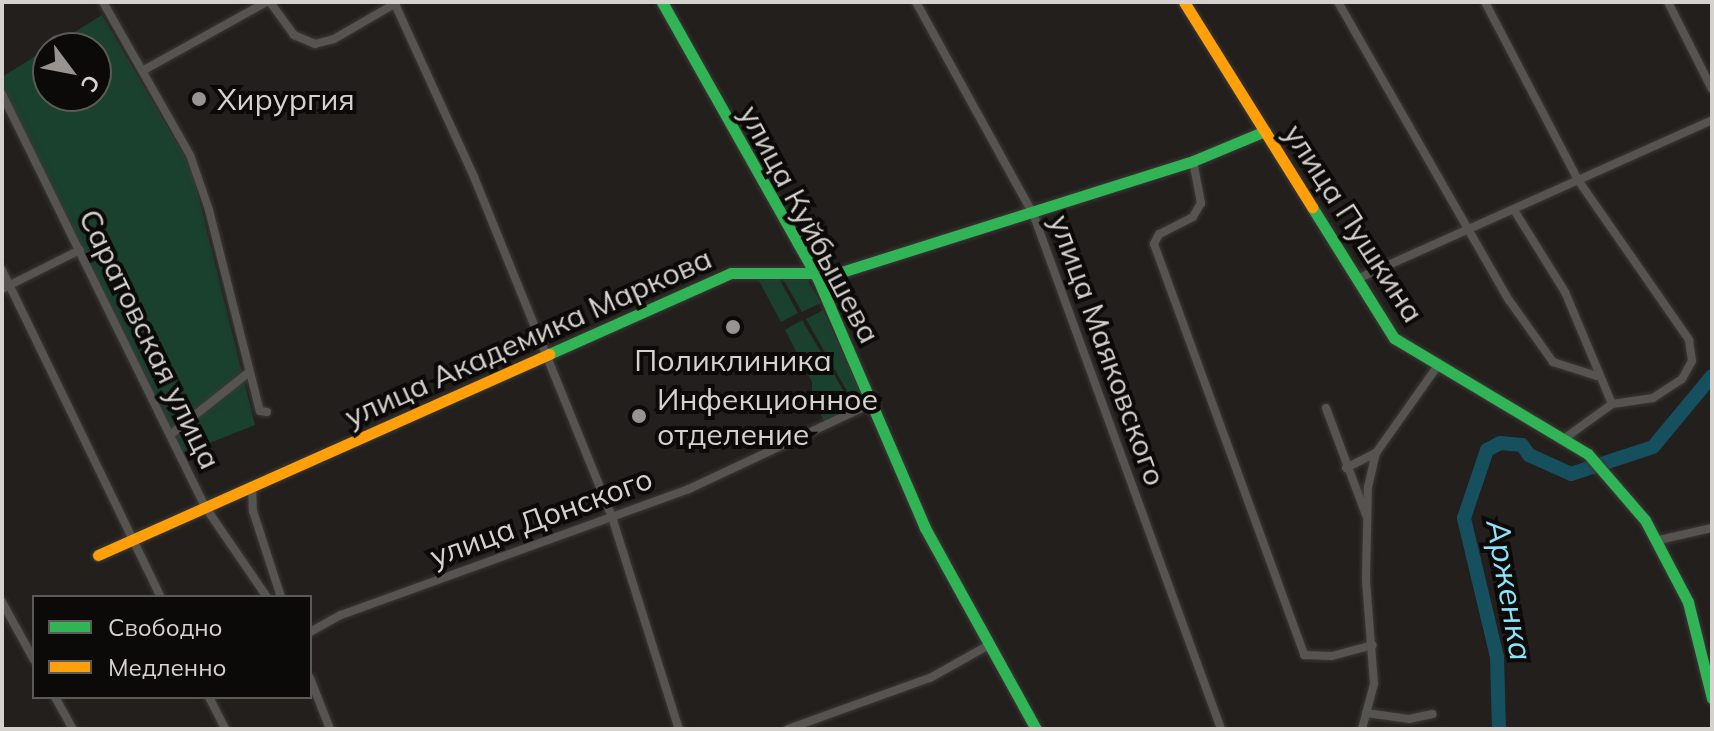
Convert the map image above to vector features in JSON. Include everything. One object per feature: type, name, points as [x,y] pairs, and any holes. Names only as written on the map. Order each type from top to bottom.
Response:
[{"type":"street","points":[[103,2],[144,70],[202,186],[248,373],[260,411],[267,412]]},
{"type":"street","points":[[144,70],[268,2],[296,36],[315,44],[334,39],[395,3],[474,177],[612,517],[679,729]]},
{"type":"street","name":"улица Куйбышева","points":[[662,2],[817,277],[925,528],[987,646],[1036,729]]},
{"type":"street","name":"улица Маяковского","points":[[916,2],[1032,213],[1221,729]]},
{"type":"street","name":"улица Пушкина","points":[[1184,2],[1394,338],[1437,367],[1588,454],[1659,540],[1688,602],[1712,698]]},
{"type":"street","points":[[1338,2],[1468,228],[1553,362],[1597,376]]},
{"type":"street","points":[[1485,2],[1578,180],[1689,340],[1692,361],[1682,379],[1653,398],[1612,404],[1565,438]]},
{"type":"street","points":[[1668,2],[1712,89]]},
{"type":"street","name":"Саратовская улица","points":[[2,94],[206,508],[266,595]]},
{"type":"street","points":[[1357,279],[1712,120]]},
{"type":"street","name":"улица Академика Маркова","points":[[98,555],[731,273],[778,271],[817,277],[1193,161],[1265,131]]},
{"type":"street","points":[[1193,161],[1201,203],[1193,217],[1159,234],[1154,244],[1304,655],[1332,656],[1373,645]]},
{"type":"street","points":[[1514,210],[1565,292],[1597,376],[1612,404]]},
{"type":"street","points":[[6,287],[80,250]]},
{"type":"street","points":[[2,270],[6,287],[160,595]]},
{"type":"street","points":[[1362,729],[1374,684],[1366,516],[1376,453],[1437,367]]},
{"type":"street","points":[[170,435],[248,373]]},
{"type":"street","name":"улица Донского","points":[[312,631],[341,615],[689,489],[873,403]]},
{"type":"street","points":[[1326,408],[1366,516]]},
{"type":"street","points":[[1346,468],[1376,453]]},
{"type":"street","name":"Саратовская улица","points":[[252,486],[253,511],[280,595]]},
{"type":"street","points":[[1659,540],[1712,528]]},
{"type":"street","points":[[2,602],[32,656]]},
{"type":"street","points":[[788,729],[930,678],[987,646]]},
{"type":"street","points":[[312,683],[330,729]]},
{"type":"street","points":[[56,699],[73,729]]},
{"type":"street","points":[[210,699],[225,729]]},
{"type":"street","points":[[1366,713],[1409,719],[1432,714]]},
{"type":"green space","points":[[102,15],[112,32],[75,32]]},
{"type":"green space","points":[[112,32],[191,167],[255,425],[182,454],[2,85],[2,77],[32,58],[32,112],[112,112]]},
{"type":"green space","points":[[757,277],[778,277],[798,313],[781,322]]},
{"type":"green space","points":[[782,277],[807,279],[821,303],[802,312]]},
{"type":"green space","points":[[823,310],[864,400],[855,405],[806,319]]},
{"type":"green space","points":[[802,320],[853,407],[824,421],[812,398],[812,382],[785,330]]},
{"type":"waterway","name":"Арженка","points":[[1499,729],[1497,657],[1464,518],[1487,450],[1500,443],[1522,445],[1529,455],[1571,474],[1653,447],[1712,376]]},
{"type":"traffic: fast","points":[[662,2],[817,277],[925,528],[1036,729]]},
{"type":"traffic: fast","points":[[549,354],[731,273],[838,273],[1193,161],[1265,131]]},
{"type":"traffic: fast","points":[[1312,207],[1394,338],[1588,454],[1645,520],[1688,602],[1712,698]]},
{"type":"traffic: slow","points":[[1184,2],[1312,207]]},
{"type":"traffic: slow","points":[[98,555],[549,354]]},
{"type":"place","name":"Хирургия","points":[[199,99]]},
{"type":"place","name":"Поликлиника","points":[[733,327]]},
{"type":"place","name":"Инфекционное отделение","points":[[639,416]]}]
